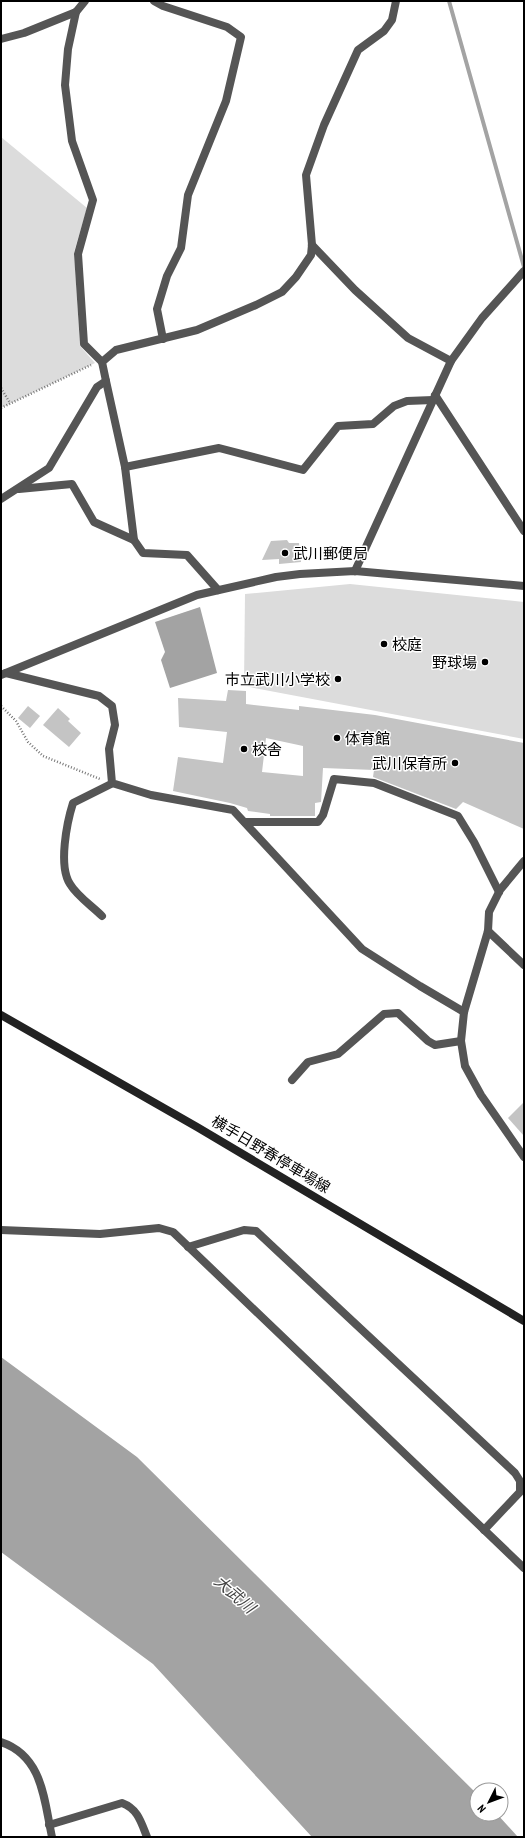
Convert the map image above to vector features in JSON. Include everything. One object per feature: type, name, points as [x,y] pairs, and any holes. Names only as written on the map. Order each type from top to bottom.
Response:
[{"type":"main road","name":"横手日野春停車場線","points":[[1,1015],[197,1127],[524,1320]]},
{"type":"street","points":[[85,1],[76,12],[68,49],[65,85],[72,141],[93,200],[78,254],[84,344],[102,362],[125,467],[134,540],[143,553],[187,555],[218,590]]},
{"type":"street","points":[[154,1],[163,6],[228,27],[241,37],[226,101],[188,195],[181,248],[167,276],[157,309],[163,339]]},
{"type":"street","points":[[102,362],[116,350],[197,330],[256,305],[282,292],[296,277],[311,255],[312,245],[306,175],[324,126],[358,50],[384,31],[392,20],[396,1]]},
{"type":"street","points":[[1,39],[24,33],[76,12]]},
{"type":"street","points":[[312,245],[355,290],[408,338],[451,361]]},
{"type":"street","points":[[355,571],[451,361],[482,318],[521,274]]},
{"type":"street","points":[[1,499],[18,490],[49,468],[97,387],[106,381]]},
{"type":"street","points":[[125,467],[219,448],[303,470],[338,426],[373,424],[394,406],[407,401],[434,398]]},
{"type":"street","points":[[434,398],[524,531]]},
{"type":"street","points":[[18,490],[72,484],[94,522],[134,540]]},
{"type":"street","points":[[3,674],[197,595],[300,574],[355,571],[524,586]]},
{"type":"street","points":[[3,674],[99,696],[112,706],[115,725],[108,748],[112,783],[151,794],[233,810],[362,949],[464,1012]]},
{"type":"street","points":[[245,822],[318,822],[323,814],[334,779],[374,783],[458,816],[474,842],[499,892]]},
{"type":"street","points":[[102,916],[69,884],[64,869],[67,822],[73,803],[111,784]]},
{"type":"street","points":[[524,861],[499,892],[489,912],[488,931],[464,1012],[461,1041],[465,1066],[481,1094],[524,1158]]},
{"type":"street","points":[[488,931],[524,965]]},
{"type":"street","points":[[292,1080],[308,1062],[338,1054],[384,1014],[398,1013],[428,1041],[435,1045],[461,1041]]},
{"type":"street","points":[[1,1230],[100,1234],[159,1228],[173,1232],[524,1568]]},
{"type":"street","points":[[188,1247],[244,1230],[256,1231],[455,1415],[515,1473],[520,1481],[520,1492],[484,1530]]},
{"type":"street","points":[[1,1742],[16,1748],[30,1761],[39,1778],[52,1837]]},
{"type":"street","points":[[49,1824],[122,1803],[130,1806],[140,1817],[147,1837]]},
{"type":"path","points":[[1,408],[95,363],[102,362]]},
{"type":"path","points":[[1,388],[10,403]]},
{"type":"path","points":[[1,706],[16,721],[28,742],[43,756],[111,784]]},
{"type":"shaded area","points":[[1,137],[87,208],[74,252],[80,346],[95,363],[1,408]]},
{"type":"shaded area","name":"校庭","points":[[350,584],[524,602],[524,739],[244,686],[245,594]]},
{"type":"water","points":[[200,607],[217,673],[170,688],[161,660],[165,652],[155,622]]},
{"type":"water","name":"大武川","points":[[1,1357],[137,1457],[469,1786],[469,1822],[504,1822],[518,1837],[312,1837],[153,1664],[1,1552]]},
{"type":"building","points":[[287,540],[289,543],[299,543],[301,562],[279,564],[279,559],[262,560],[271,541]]},
{"type":"building","points":[[228,690],[246,691],[246,704],[299,710],[299,706],[375,715],[524,743],[524,829],[463,802],[456,809],[373,777],[374,770],[323,768],[321,802],[315,803],[315,816],[270,816],[270,814],[248,811],[247,808],[230,803],[173,791],[178,757],[223,763],[227,732],[179,727],[178,698],[226,701]],"holes":[[[266,738],[303,746],[303,776],[262,772]]]},
{"type":"building","points":[[28,706],[40,716],[30,728],[18,718]]},
{"type":"building","points":[[58,708],[70,719],[68,721],[81,733],[69,747],[43,725]]},
{"type":"building","points":[[524,1102],[524,1136],[508,1118]]},
{"type":"waterway","points":[[449,1],[524,267]]},
{"type":"place","name":"武川郵便局","points":[[285,553]]},
{"type":"place","name":"校庭","points":[[384,644]]},
{"type":"place","name":"野球場","points":[[485,662]]},
{"type":"place","name":"市立武川小学校","points":[[338,679]]},
{"type":"place","name":"体育館","points":[[337,738]]},
{"type":"place","name":"校舎","points":[[244,749]]},
{"type":"place","name":"武川保育所","points":[[455,763]]}]
